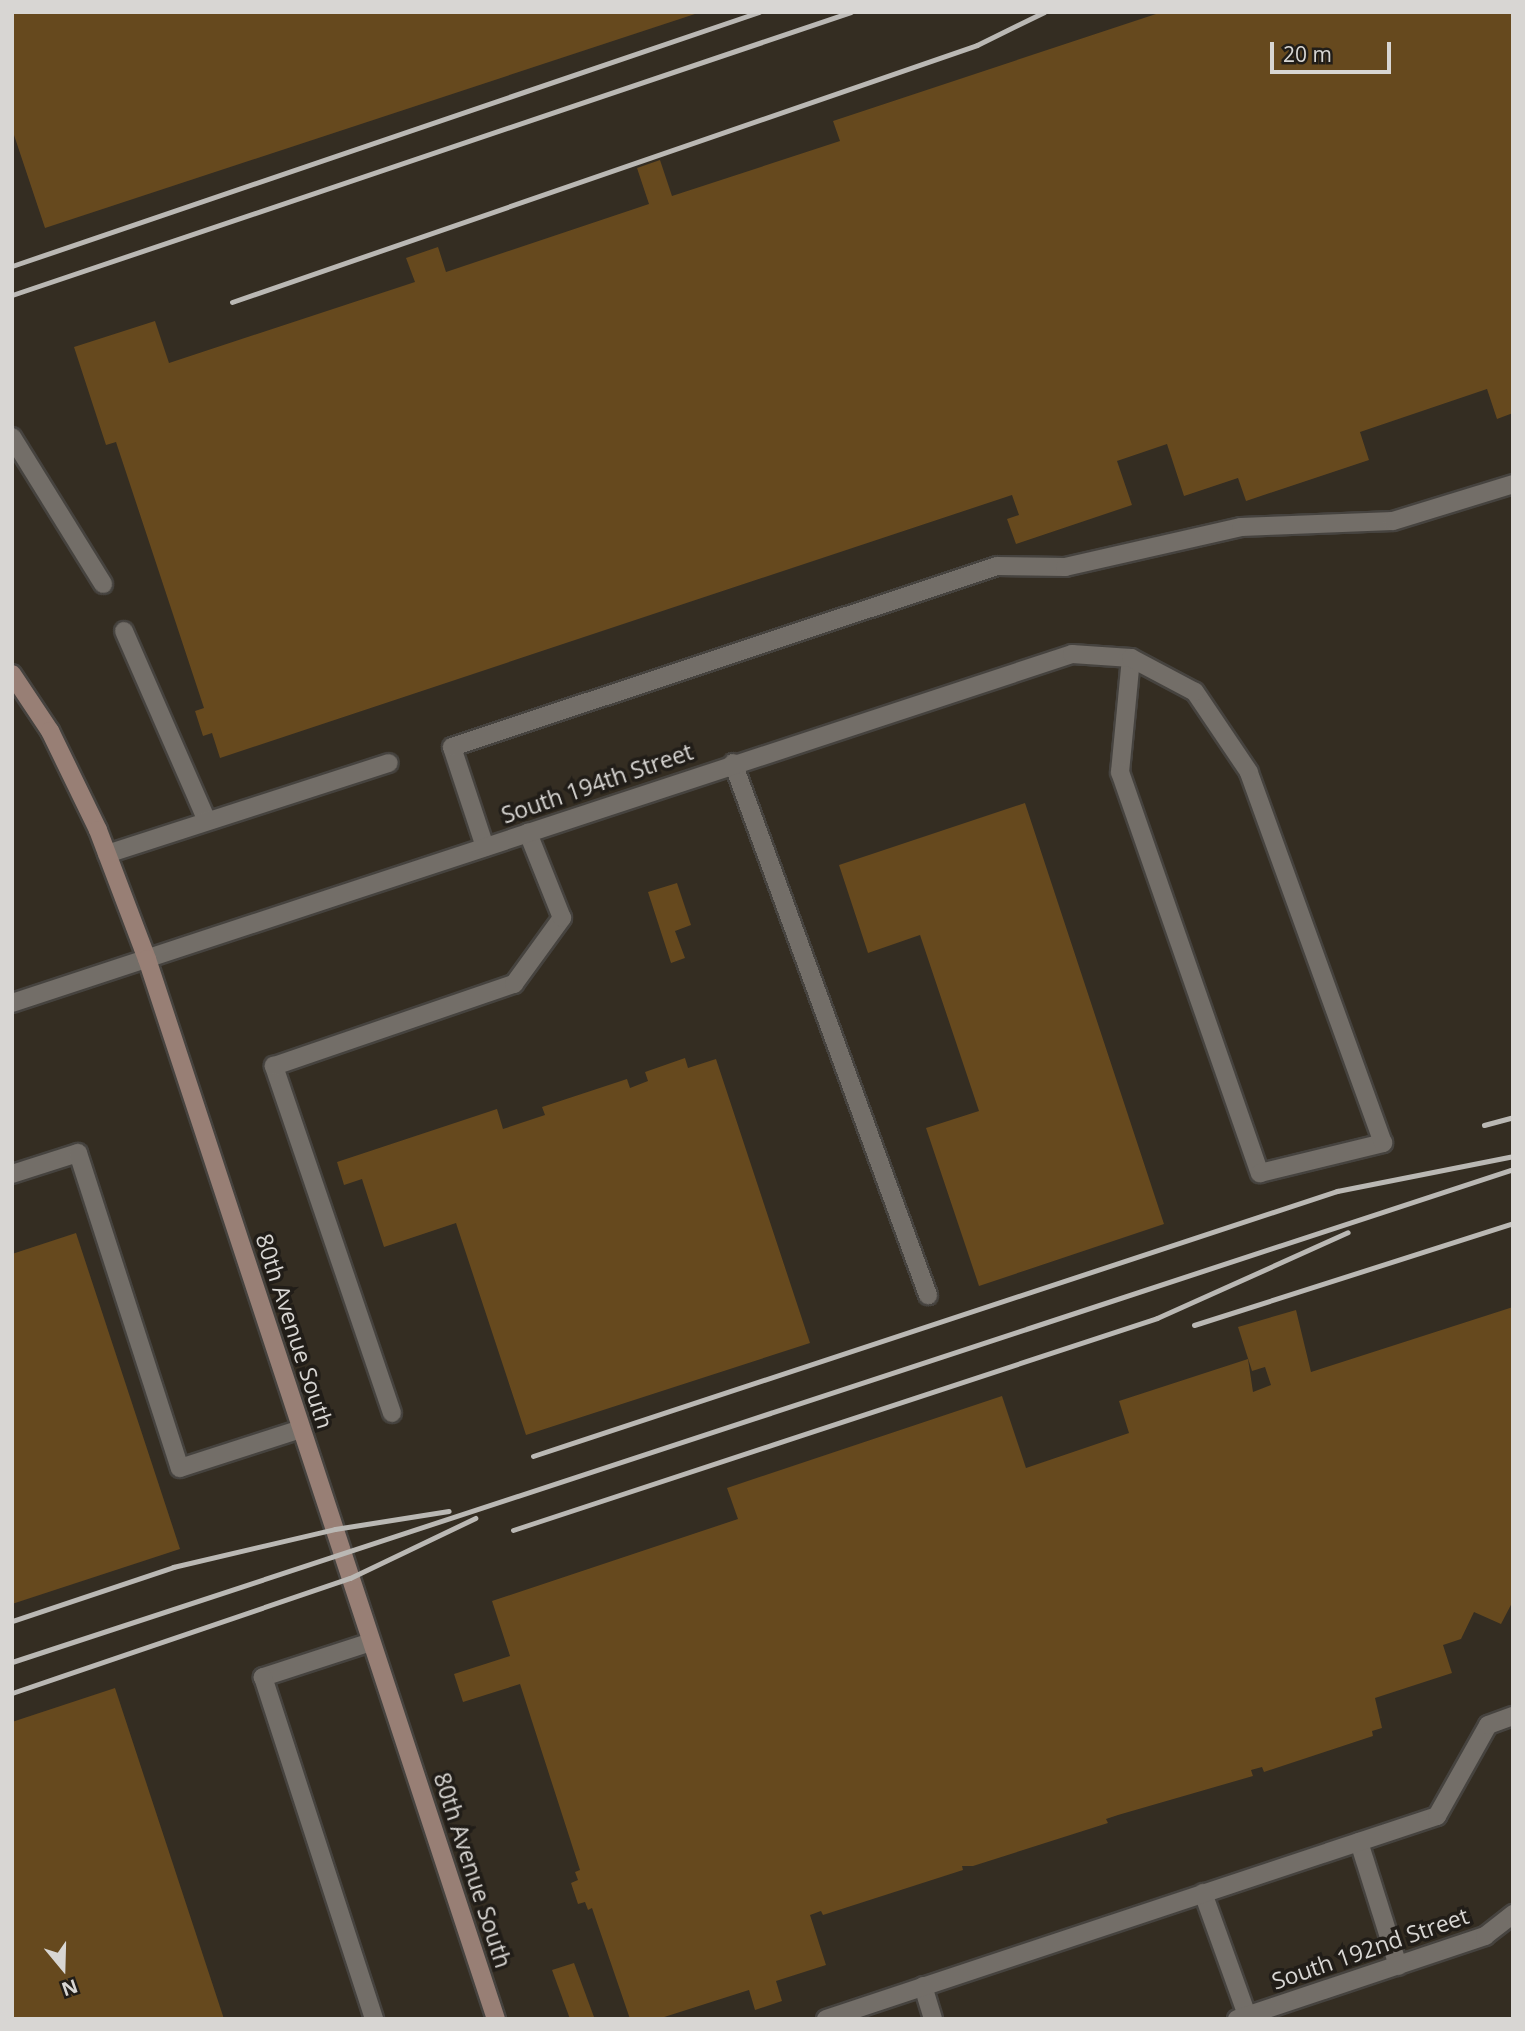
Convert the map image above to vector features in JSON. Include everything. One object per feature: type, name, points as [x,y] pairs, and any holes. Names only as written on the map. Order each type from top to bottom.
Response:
[{"type":"street","points":[[12,436],[103,584]]},
{"type":"street","points":[[485,847],[452,747],[997,566],[1065,567],[1241,527],[1394,521],[1513,484]]},
{"type":"street","points":[[124,631],[207,821]]},
{"type":"street","name":"South 194th Street","points":[[12,1003],[733,763],[1072,654],[1131,658],[1195,692],[1249,772],[1383,1143],[1260,1173],[1120,772],[1131,658]]},
{"type":"street","name":"80th Avenue South","points":[[12,674],[50,730],[107,854],[146,959],[496,2019]]},
{"type":"street","points":[[107,854],[389,763]]},
{"type":"street","points":[[733,763],[928,1295]]},
{"type":"street","points":[[391,1413],[274,1066],[514,984],[562,918],[528,833]]},
{"type":"street","points":[[12,1174],[78,1153],[180,1468],[301,1429]]},
{"type":"street","points":[[371,1642],[263,1677],[374,2019]]},
{"type":"street","points":[[826,2019],[1437,1816],[1488,1725],[1513,1716]]},
{"type":"street","points":[[1359,1842],[1398,1965]]},
{"type":"street","points":[[1203,1893],[1242,2017]]},
{"type":"street","name":"South 192nd Street","points":[[1242,2017],[1485,1936],[1513,1914]]},
{"type":"street","points":[[923,1986],[933,2019]]},
{"type":"shaded area","points":[[12,12],[1513,12],[1513,2019],[12,2019]]},
{"type":"building","points":[[12,12],[698,13],[45,228],[12,129]]},
{"type":"building","points":[[1162,12],[1513,12],[1513,413],[1497,419],[1487,389],[1360,432],[1369,460],[1246,501],[1238,478],[1184,496],[1167,444],[1117,461],[1132,505],[1016,544],[1007,519],[1019,515],[1012,495],[220,758],[212,733],[203,736],[195,711],[204,708],[116,442],[106,445],[74,347],[155,321],[169,363],[415,282],[406,258],[438,247],[446,272],[649,204],[637,168],[660,160],[672,196],[840,141],[833,121]]},
{"type":"building","points":[[1025,803],[1164,1224],[979,1286],[926,1128],[979,1111],[920,935],[868,953],[839,865]]},
{"type":"building","points":[[677,883],[691,925],[675,931],[685,958],[671,963],[648,892]]},
{"type":"building","points":[[685,1058],[688,1068],[716,1059],[810,1343],[526,1435],[456,1223],[384,1247],[362,1179],[344,1185],[337,1162],[497,1109],[503,1129],[545,1115],[542,1107],[627,1079],[630,1088],[648,1081],[645,1072]]},
{"type":"building","points":[[76,1233],[180,1549],[12,1604],[12,1254]]},
{"type":"building","points":[[1513,1307],[1513,1601],[1501,1624],[1474,1612],[1461,1639],[1443,1645],[1452,1673],[1375,1698],[1382,1728],[1372,1731],[1373,1736],[1264,1772],[1262,1767],[1251,1770],[1253,1776],[1118,1815],[1106,1819],[1108,1823],[973,1866],[962,1866],[963,1870],[823,1915],[821,1911],[810,1915],[826,1965],[776,1981],[782,2001],[755,2010],[749,1990],[658,2019],[630,2019],[592,1908],[588,1910],[585,1902],[578,1904],[571,1883],[578,1880],[575,1872],[580,1870],[520,1684],[463,1702],[454,1674],[510,1656],[492,1601],[738,1519],[727,1488],[1002,1396],[1026,1468],[1129,1433],[1119,1401],[1248,1359],[1253,1392],[1271,1385],[1265,1367],[1252,1371],[1238,1327],[1296,1310],[1311,1372]]},
{"type":"building","points":[[115,1688],[224,2019],[12,2019],[12,1722]]},
{"type":"building","points":[[574,1963],[594,2017],[591,2019],[570,2019],[552,1970]]},
{"type":"railway","points":[[12,266],[759,12]]},
{"type":"railway","points":[[12,295],[851,12]]},
{"type":"railway","points":[[232,302],[977,45],[1044,12]]},
{"type":"railway","points":[[1484,1125],[1513,1117]]},
{"type":"railway","points":[[533,1456],[1337,1191],[1513,1156]]},
{"type":"railway","points":[[12,1662],[1513,1169]]},
{"type":"railway","points":[[1194,1325],[1513,1223]]},
{"type":"railway","points":[[513,1530],[1157,1318],[1348,1232]]},
{"type":"railway","points":[[12,1621],[173,1567],[335,1529],[449,1511]]},
{"type":"railway","points":[[12,1693],[350,1578],[475,1518]]}]
